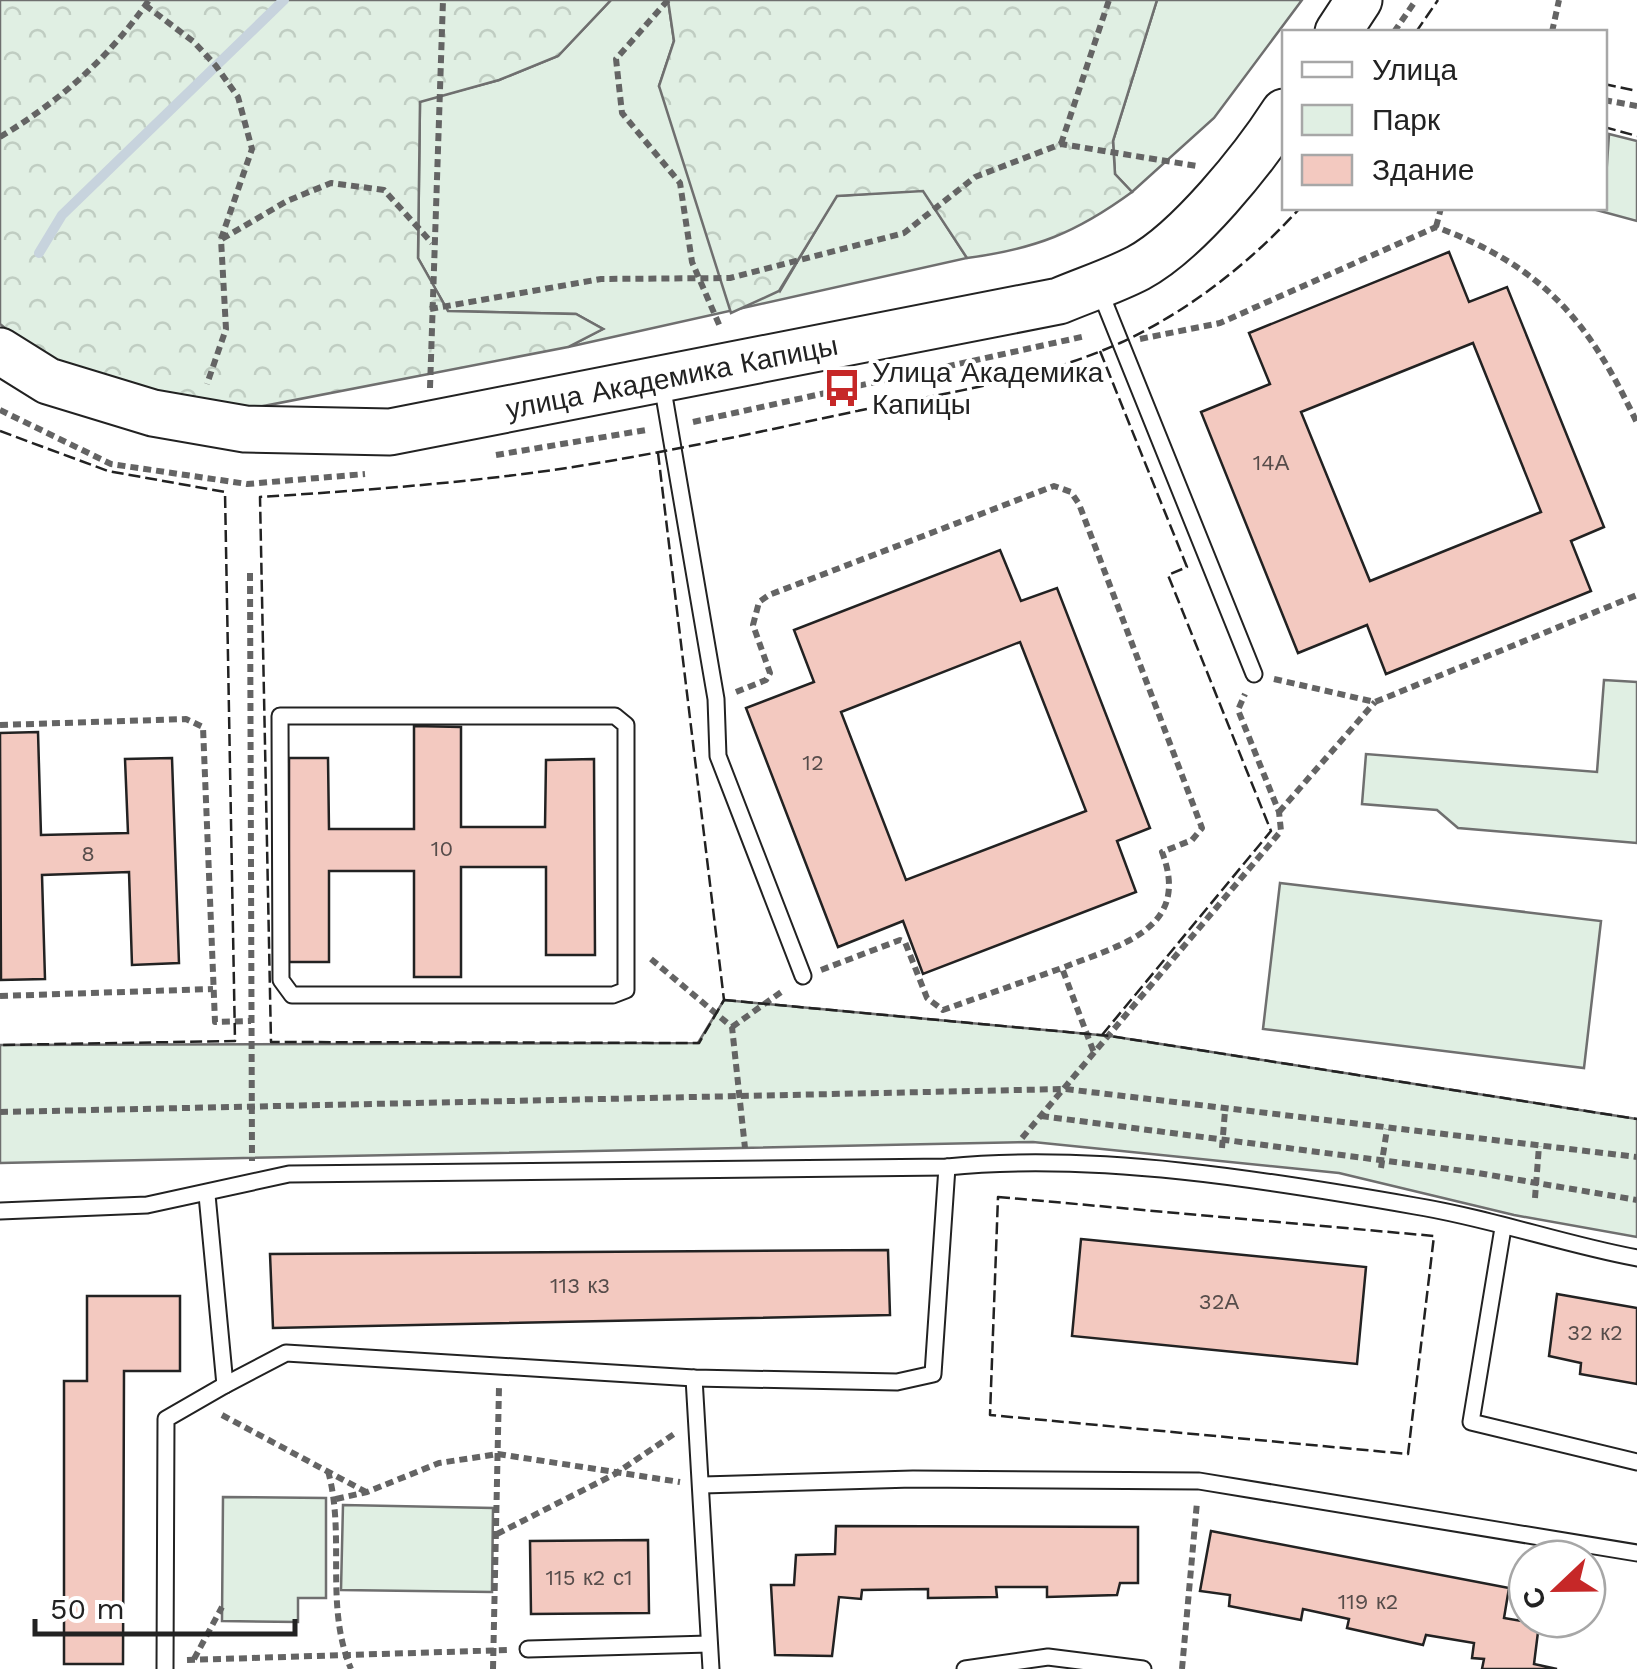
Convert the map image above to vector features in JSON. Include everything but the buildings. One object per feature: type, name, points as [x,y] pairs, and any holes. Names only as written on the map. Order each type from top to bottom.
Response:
[{"type":"street","points":[[1339,30],[1359,0]]},
{"type":"street","name":"улица Академика Капицы","points":[[0,351],[48,381],[153,413],[245,429],[390,432],[1059,300],[1140,267],[1203,212],[1251,162],[1282,115]]},
{"type":"lane","points":[[1097,285],[1254,674]]},
{"type":"lane","points":[[661,380],[716,699],[718,756],[803,976]]},
{"type":"lane","points":[[280,716],[615,716],[626,725],[628,736],[630,941],[629,982],[620,995],[292,995],[281,980],[280,716]]},
{"type":"lane","points":[[0,1211],[147,1205],[289,1174],[947,1166],[1002,1162],[1176,1172],[1418,1206],[1637,1258]]},
{"type":"lane","points":[[165,1665],[166,1419],[286,1353],[694,1378],[897,1382],[933,1374],[947,1166]]},
{"type":"lane","points":[[206,1195],[226,1385]]},
{"type":"lane","points":[[1503,1228],[1470,1422],[1637,1462]]},
{"type":"lane","points":[[694,1378],[704,1485],[711,1669]]},
{"type":"lane","points":[[704,1485],[914,1479],[1198,1481],[1637,1553]]},
{"type":"lane","points":[[528,1649],[710,1644]]},
{"type":"lane","points":[[968,1668],[1048,1656],[1142,1669]]},
{"type":"path","points":[[430,396],[443,0]]},
{"type":"path","points":[[668,0],[616,59],[622,113],[680,183],[692,262],[726,340]]},
{"type":"path","points":[[1061,144],[1109,0]]},
{"type":"path","points":[[1395,30],[1416,0]]},
{"type":"path","points":[[1552,30],[1559,0]]},
{"type":"path","points":[[0,137],[46,109],[104,57],[147,2],[194,42],[238,96],[252,149],[221,239],[226,328],[204,394]]},
{"type":"path","points":[[1607,101],[1637,106]]},
{"type":"path","points":[[430,309],[601,279],[730,278],[904,233],[974,177],[1061,144],[1202,167]]},
{"type":"path","points":[[221,239],[287,201],[331,183],[384,190],[433,244]]},
{"type":"path","points":[[1436,227],[1440,210]]},
{"type":"path","points":[[1120,342],[1220,323],[1436,227],[1508,260],[1558,298],[1607,359],[1637,423]]},
{"type":"path","points":[[716,699],[766,680],[769,666],[753,625],[754,611],[769,595],[1054,486],[1070,492],[1079,504],[1202,828],[1192,840],[1162,852],[1173,880],[1165,902],[1142,936],[943,1010],[927,998],[906,942],[900,940],[803,976],[732,1026]]},
{"type":"path","points":[[250,572],[252,1180]]},
{"type":"path","points":[[1279,812],[1375,702],[1637,595]]},
{"type":"path","points":[[1254,674],[1375,702]]},
{"type":"path","points":[[1002,1162],[1280,831],[1279,812],[1238,710]]},
{"type":"path","points":[[0,725],[186,719],[202,727],[214,1022],[251,1021]]},
{"type":"path","points":[[630,941],[732,1026],[747,1169]]},
{"type":"path","points":[[1062,968],[1094,1054]]},
{"type":"path","points":[[0,996],[213,989]]},
{"type":"path","points":[[0,1112],[1064,1089],[1637,1157]]},
{"type":"path","points":[[1222,1148],[1225,1111]]},
{"type":"path","points":[[1041,1116],[1224,1138],[1637,1200]]},
{"type":"path","points":[[1382,1164],[1387,1129]]},
{"type":"path","points":[[1535,1198],[1538,1146]]},
{"type":"path","points":[[494,1669],[500,1366]]},
{"type":"path","points":[[197,1401],[367,1492]]},
{"type":"path","points":[[497,1534],[614,1474],[698,1419]]},
{"type":"path","points":[[336,1500],[439,1463],[498,1454],[704,1485]]},
{"type":"path","points":[[328,1471],[336,1500],[334,1592],[351,1669]]},
{"type":"path","points":[[1182,1669],[1198,1481]]},
{"type":"path","points":[[194,1660],[222,1607]]},
{"type":"path","points":[[165,1665],[194,1660],[528,1649]]},
{"type":"green space","points":[[0,0],[611,0],[558,56],[499,80],[420,102],[418,258],[448,311],[576,314],[603,329],[568,347],[238,411],[58,371],[0,324]]},
{"type":"green space","points":[[611,0],[668,0],[674,41],[659,86],[780,291],[836,196],[923,190],[967,258],[568,347],[603,329],[576,314],[448,311],[418,258],[420,101],[499,80],[558,56]]},
{"type":"green space","points":[[668,0],[1157,0],[1113,141],[1115,174],[1132,192],[1054,237],[1014,250],[967,258],[923,191],[837,196],[779,291],[731,313],[659,86],[674,41]]},
{"type":"green space","points":[[1157,0],[1302,0],[1214,118],[1132,192],[1115,174],[1113,141]]},
{"type":"green space","points":[[1609,134],[1637,141],[1637,221],[1596,210],[1607,210]]},
{"type":"green space","points":[[1604,680],[1637,682],[1637,843],[1458,828],[1437,810],[1362,804],[1366,754],[1597,772]]},
{"type":"green space","points":[[1280,883],[1601,921],[1584,1068],[1263,1029]]},
{"type":"green space","points":[[724,1000],[1110,1036],[1637,1119],[1637,1237],[1514,1215],[1339,1173],[1033,1142],[0,1163],[0,1045],[698,1043]]},
{"type":"green space","points":[[223,1497],[326,1498],[326,1598],[298,1598],[298,1622],[222,1621]]},
{"type":"green space","points":[[343,1505],[493,1508],[492,1592],[341,1590]]},
{"type":"waterway","points":[[39,253],[62,215],[284,0]]},
{"type":"fence","points":[[1417,30],[1438,0]]},
{"type":"fence","points":[[1607,85],[1637,91]]},
{"type":"fence","points":[[1607,128],[1637,136]]},
{"type":"fence","points":[[658,453],[724,1000],[699,1043],[271,1042],[260,497],[439,483],[585,465],[702,444],[1057,367],[1120,343],[1194,301],[1260,248],[1298,210]]},
{"type":"fence","points":[[1100,351],[1187,567],[1168,575],[1271,831],[1102,1035]]},
{"type":"fence","points":[[0,431],[108,471],[225,492],[235,1041],[0,1045]]},
{"type":"fence","points":[[724,1000],[1110,1036],[1637,1119]]},
{"type":"fence","points":[[998,1197],[1434,1236],[1408,1454],[990,1415],[998,1197]]},
{"type":"place","name":"Улица Академика Капицы","points":[[842,388]]}]
